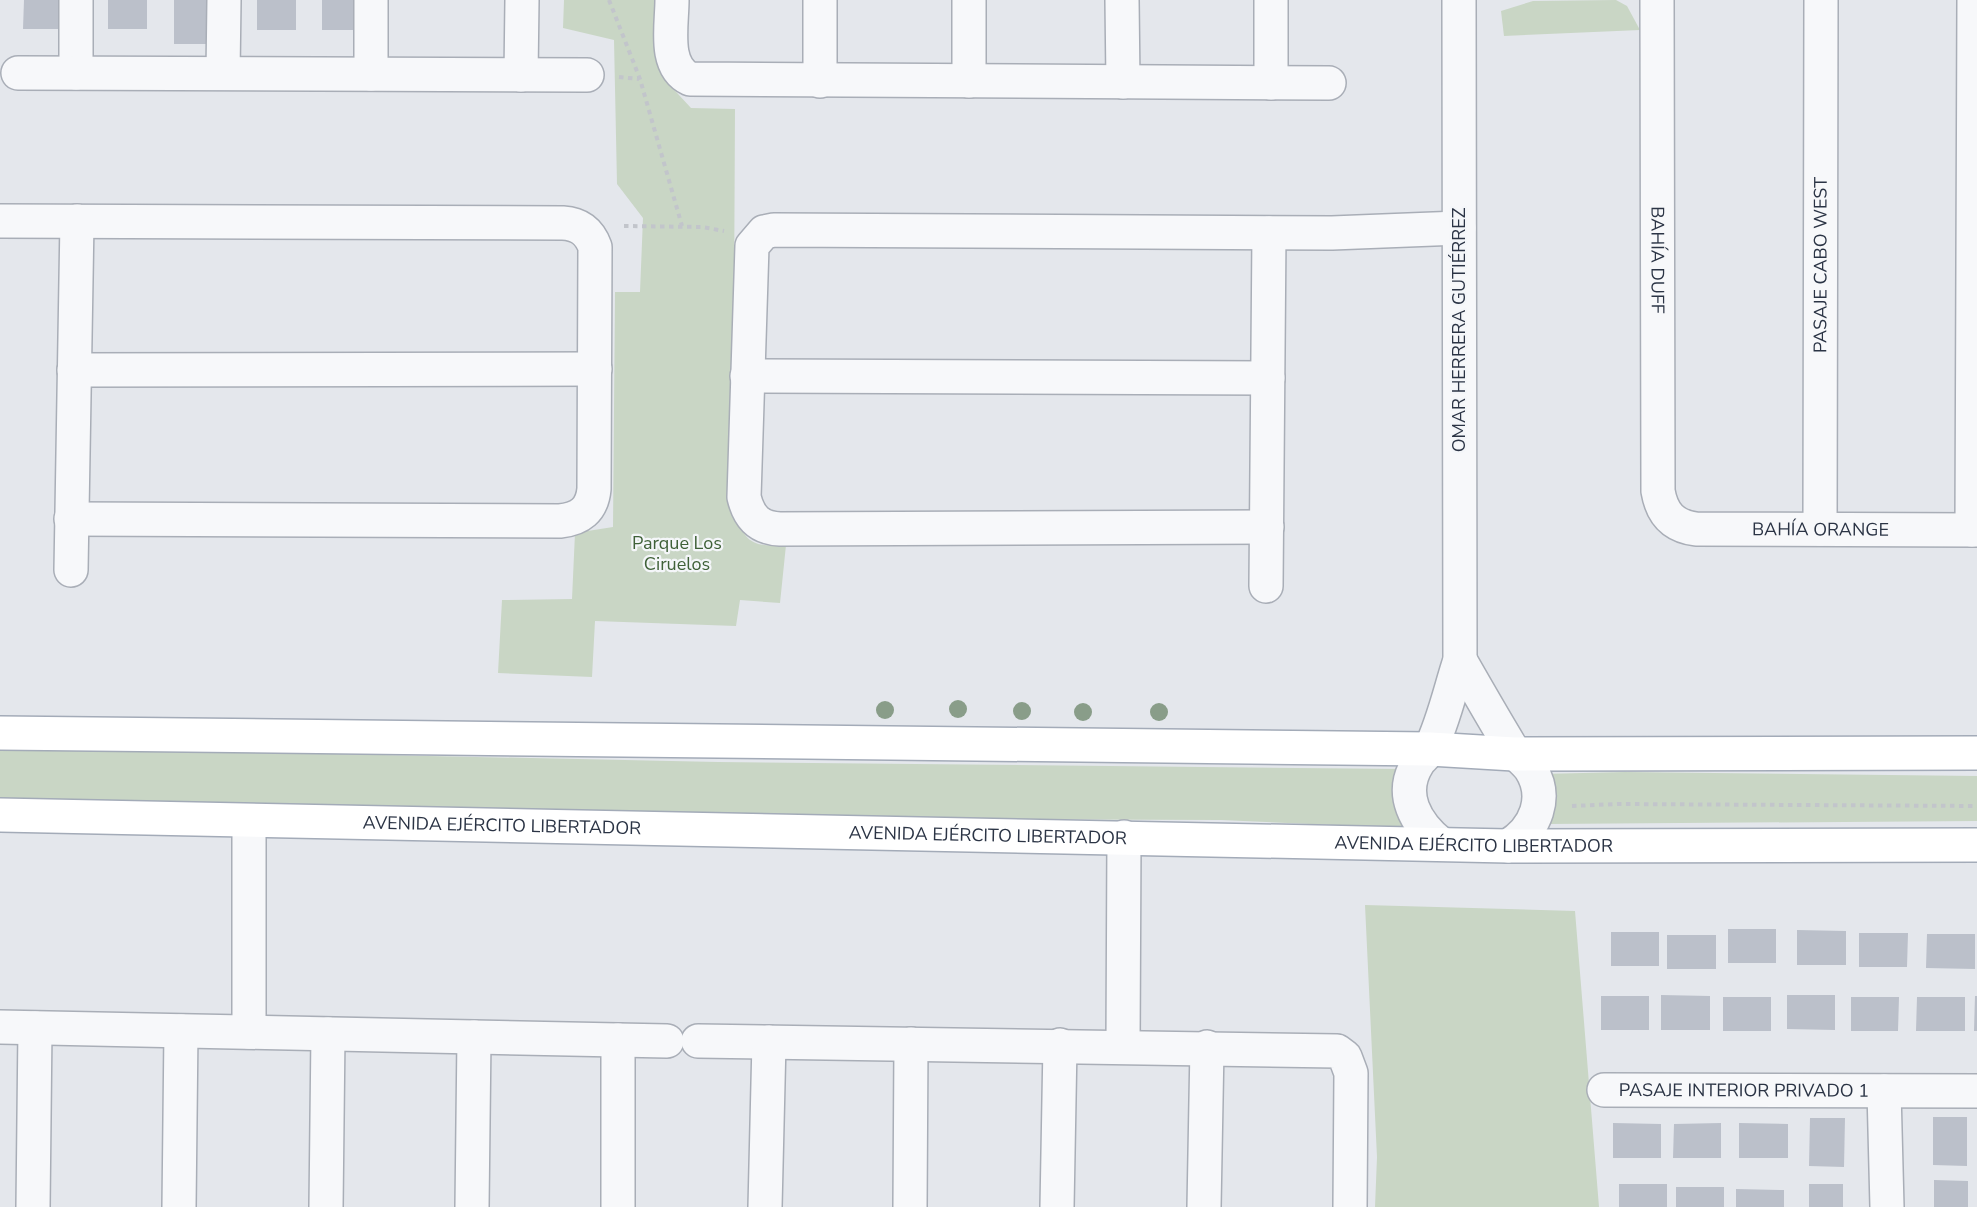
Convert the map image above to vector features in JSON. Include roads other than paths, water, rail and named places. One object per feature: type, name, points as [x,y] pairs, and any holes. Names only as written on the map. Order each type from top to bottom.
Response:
[{"type":"main road","points":[[0,733],[1430,749],[1515,754],[1977,753]]},
{"type":"main road","name":"AVENIDA EJÉRCITO LIBERTADOR","points":[[0,815],[249,822],[1508,846],[1977,845]]},
{"type":"street","points":[[76,0],[76,73]]},
{"type":"street","points":[[224,0],[224,73]]},
{"type":"street","points":[[371,0],[371,74]]},
{"type":"street","points":[[521,75],[522,0]]},
{"type":"street","points":[[672,0],[672,54],[677,69],[682,75],[699,80],[1329,83]]},
{"type":"street","points":[[820,0],[820,81]]},
{"type":"street","points":[[969,0],[969,81]]},
{"type":"street","points":[[1122,0],[1123,82]]},
{"type":"street","points":[[1271,0],[1271,83]]},
{"type":"street","name":"OMAR HERRERA GUTIÉRREZ","points":[[1441,844],[1426,832],[1414,816],[1410,798],[1411,780],[1418,763],[1430,749],[1460,660],[1459,0]]},
{"type":"street","name":"BAHÍA DUFF","points":[[1657,0],[1658,492],[1661,505],[1668,517]]},
{"type":"street","name":"PASAJE CABO WEST","points":[[1820,530],[1821,0]]},
{"type":"street","points":[[1974,0],[1974,530]]},
{"type":"street","points":[[18,73],[586,75]]},
{"type":"street","points":[[0,221],[563,223],[580,226],[587,232],[595,246],[593,498],[585,512],[570,520],[71,519]]},
{"type":"street","points":[[71,570],[77,221]]},
{"type":"street","points":[[1267,527],[770,528],[753,519],[744,497],[750,255],[757,238],[765,232],[774,230],[1269,233],[1459,228]]},
{"type":"street","points":[[1266,586],[1269,233]]},
{"type":"street","points":[[74,370],[595,369]]},
{"type":"street","points":[[747,376],[1268,378]]},
{"type":"street","name":"BAHÍA ORANGE","points":[[1668,517],[1685,528],[1696,529],[1974,530]]},
{"type":"street","points":[[1460,660],[1515,754],[1528,766],[1538,783],[1540,801],[1535,819],[1528,830],[1508,846]]},
{"type":"street","points":[[249,822],[249,1032]]},
{"type":"street","points":[[1123,1046],[1124,837]]},
{"type":"street","points":[[0,1027],[618,1040],[1327,1049],[1345,1057],[1351,1073],[1350,1207]]},
{"type":"street","points":[[33,1207],[35,1028]]},
{"type":"street","points":[[179,1207],[181,1031]]},
{"type":"street","points":[[326,1207],[328,1034]]},
{"type":"street","points":[[472,1207],[474,1036]]},
{"type":"street","points":[[618,1040],[618,1207]]},
{"type":"street","points":[[765,1207],[769,1042]]},
{"type":"street","points":[[910,1207],[911,1044]]},
{"type":"street","points":[[1057,1207],[1060,1045]]},
{"type":"street","points":[[1204,1207],[1207,1047]]},
{"type":"street","name":"PASAJE INTERIOR PRIVADO 1","points":[[1604,1090],[1977,1091]]},
{"type":"street","name":"PASAJE INTERIOR PRIVADO 1","points":[[1884,1091],[1887,1207]]},
{"type":"park label","name":"Parque Los Ciruelos","points":[[677,553]]}]
